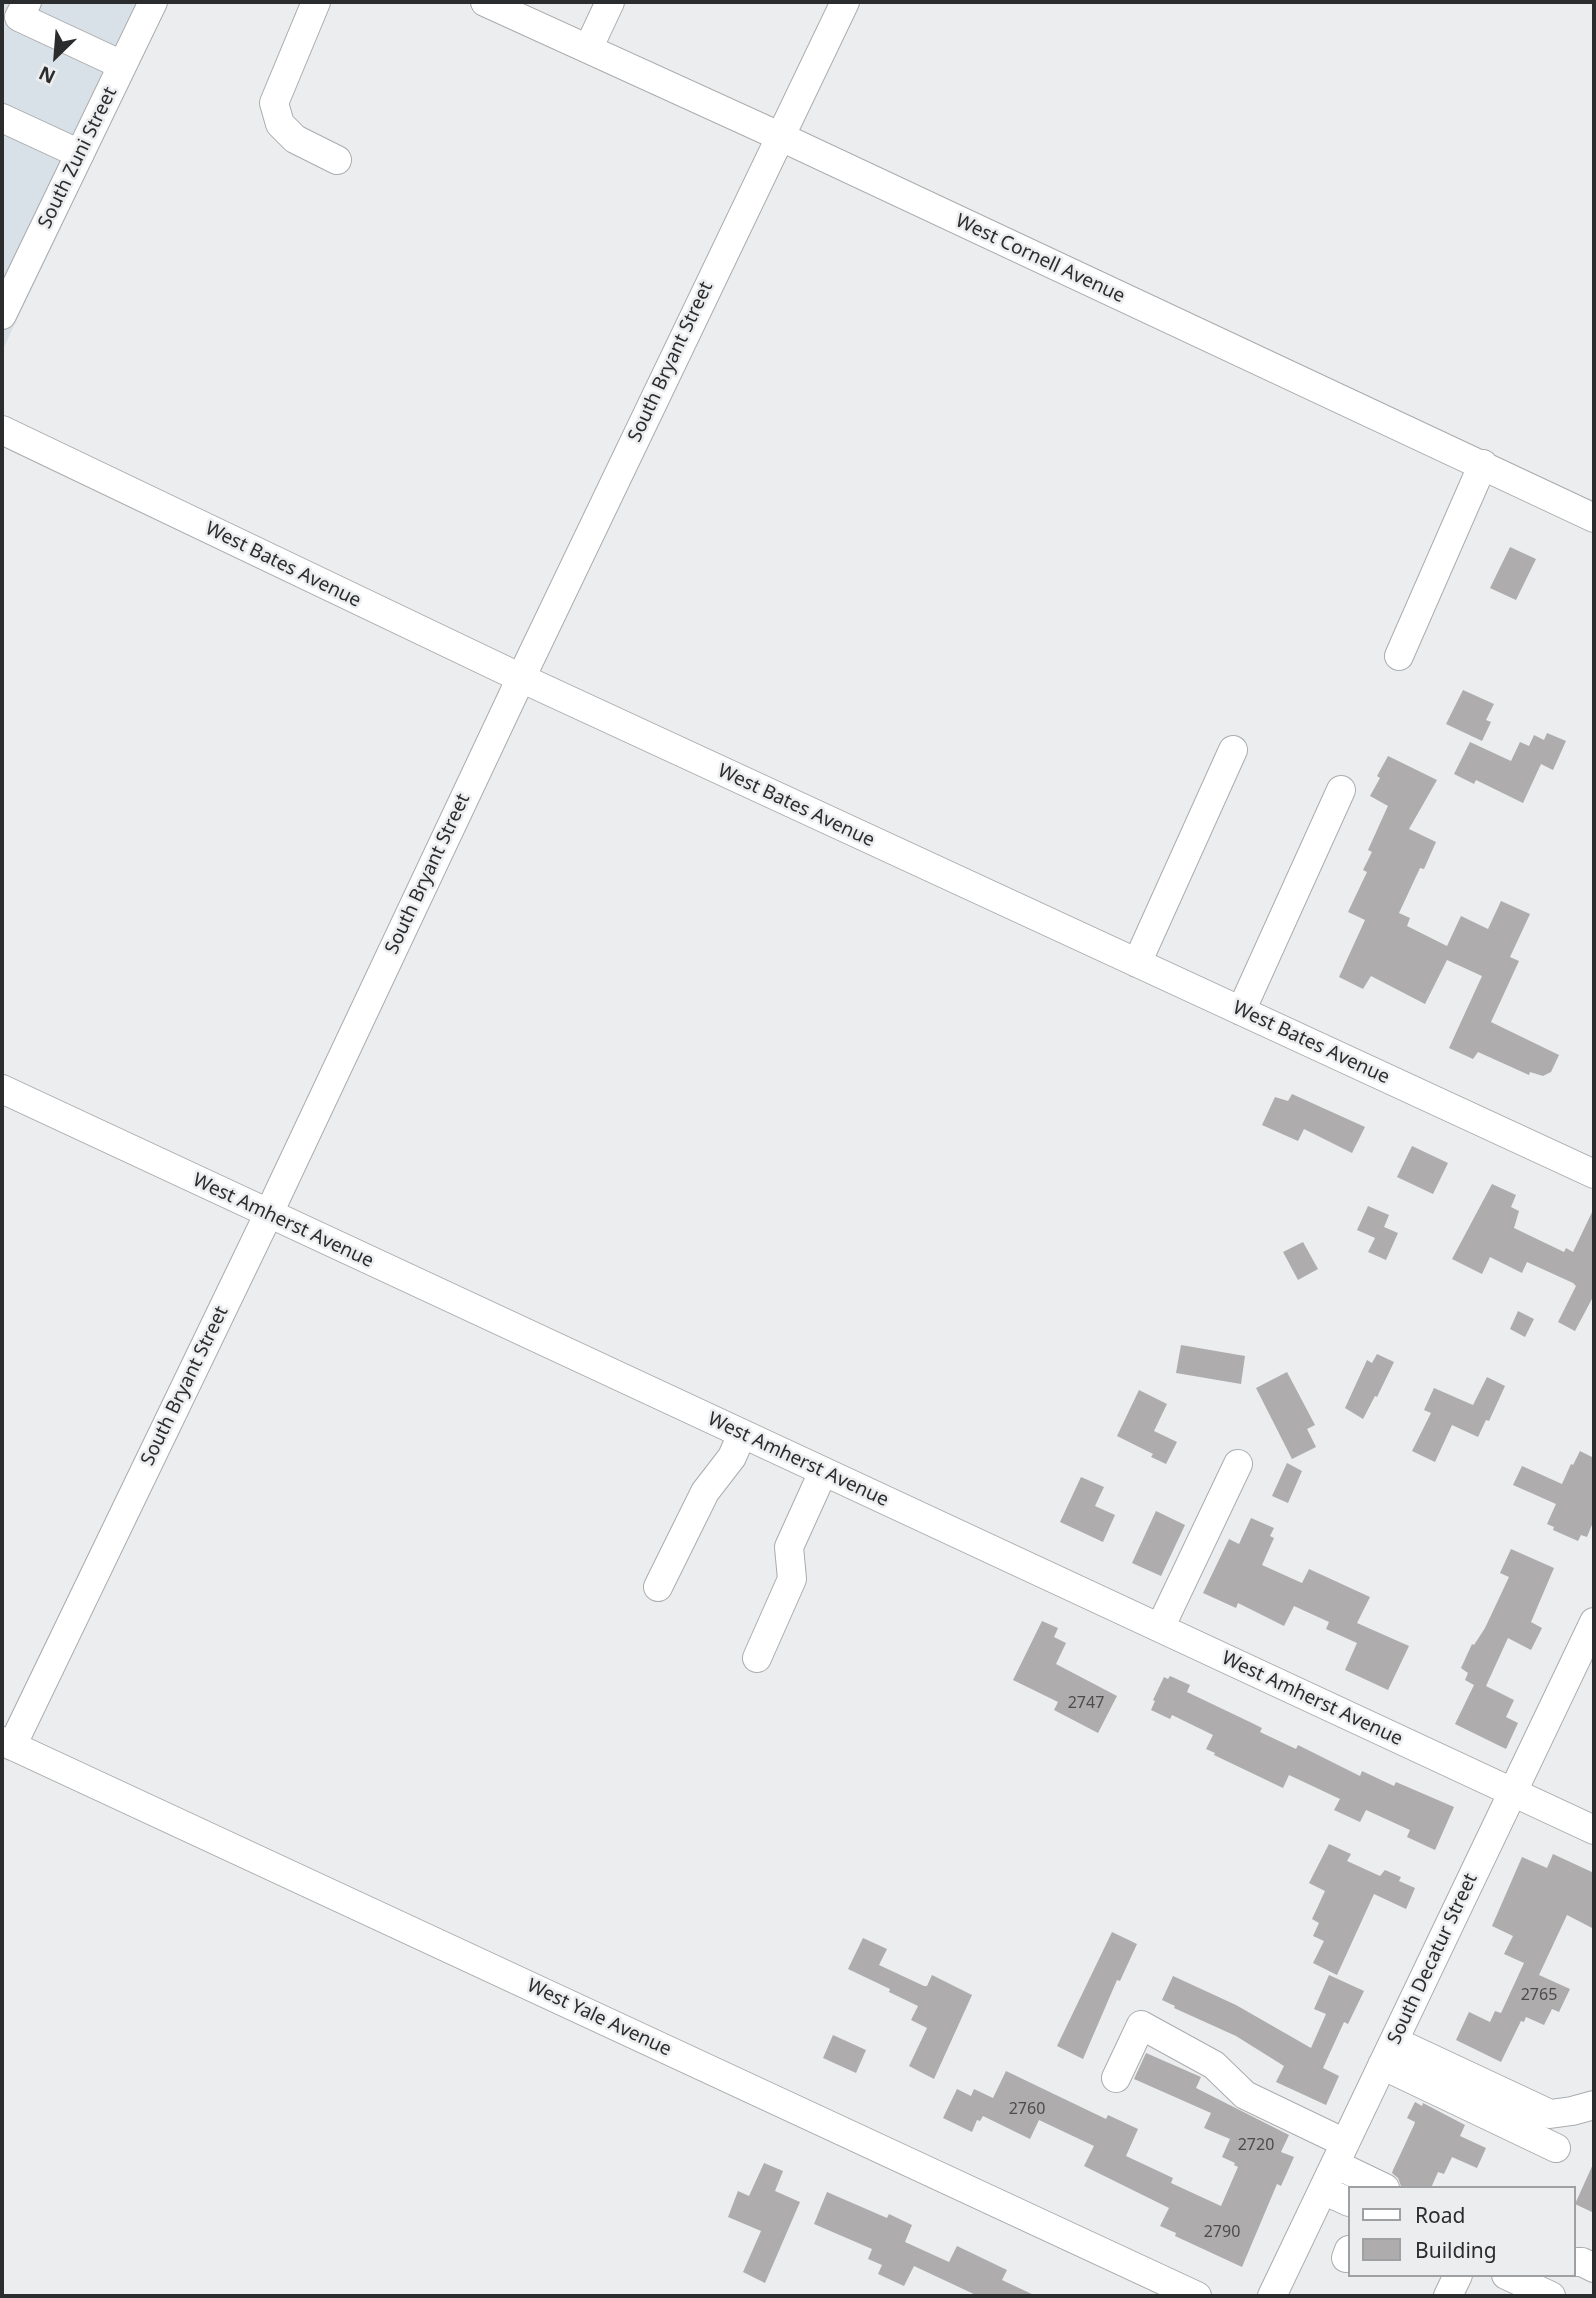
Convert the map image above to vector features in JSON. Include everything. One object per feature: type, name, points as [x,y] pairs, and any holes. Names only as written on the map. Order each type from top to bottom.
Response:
[{"type":"street","points":[[27,2],[19,18],[122,65]]},
{"type":"street","name":"South Zuni Street","points":[[2,315],[153,2]]},
{"type":"street","points":[[316,2],[274,103],[280,124],[295,139],[337,160]]},
{"type":"street","name":"West Cornell Avenue","points":[[485,2],[779,136],[1594,518]]},
{"type":"street","points":[[588,49],[610,2]]},
{"type":"street","name":"South Bryant Street","points":[[7,1744],[268,1214],[845,2]]},
{"type":"street","points":[[2,118],[79,154]]},
{"type":"street","name":"West Bates Avenue","points":[[2,430],[521,678],[1594,1174]]},
{"type":"street","points":[[1399,656],[1483,464]]},
{"type":"street","points":[[1138,963],[1233,750]]},
{"type":"street","points":[[1241,1011],[1341,790]]},
{"type":"street","name":"West Amherst Avenue","points":[[2,1089],[1594,1830]]},
{"type":"street","points":[[658,1587],[705,1492],[732,1457],[742,1434]]},
{"type":"street","points":[[1160,1628],[1238,1464]]},
{"type":"street","points":[[757,1658],[792,1579],[789,1547],[823,1472]]},
{"type":"street","name":"South Decatur Street","points":[[1272,2296],[1594,1622]]},
{"type":"street","name":"West Yale Avenue","points":[[7,1744],[1197,2296]]},
{"type":"street","points":[[1116,2078],[1141,2025],[1214,2064],[1245,2095],[1340,2154],[1382,2186]]},
{"type":"street","points":[[1388,2053],[1550,2114],[1594,2105]]},
{"type":"street","points":[[1388,2053],[1556,2148]]},
{"type":"street","points":[[1323,2190],[1348,2202]]},
{"type":"street","points":[[1575,2262],[1582,2262],[1594,2268]]},
{"type":"street","points":[[1448,2296],[1457,2277]]},
{"type":"street","points":[[1510,2277],[1551,2296]]},
{"type":"shaded area","points":[[2,2],[169,2],[2,351]]},
{"type":"building","points":[[1510,547],[1536,559],[1516,600],[1490,588]]},
{"type":"building","points":[[1463,690],[1494,704],[1486,720],[1491,722],[1482,741],[1446,724]]},
{"type":"building","points":[[1547,733],[1566,741],[1553,770],[1541,764],[1523,803],[1476,780],[1474,784],[1454,774],[1470,742],[1511,761],[1520,742],[1529,746],[1534,735],[1544,740]]},
{"type":"building","points":[[1388,756],[1437,780],[1409,829],[1436,842],[1424,869],[1420,868],[1399,913],[1410,918],[1407,926],[1447,946],[1461,916],[1488,929],[1501,901],[1530,914],[1510,957],[1519,961],[1491,1022],[1559,1055],[1551,1072],[1543,1076],[1530,1072],[1529,1075],[1478,1052],[1473,1059],[1449,1048],[1482,976],[1447,960],[1425,1004],[1371,976],[1363,989],[1339,977],[1365,920],[1348,912],[1367,872],[1363,870],[1372,852],[1368,850],[1388,806],[1370,796]]},
{"type":"building","points":[[1292,1094],[1365,1127],[1352,1153],[1304,1129],[1298,1141],[1262,1125],[1275,1097],[1288,1101]]},
{"type":"building","points":[[1412,1146],[1448,1163],[1433,1194],[1397,1177]]},
{"type":"building","points":[[1492,1184],[1516,1195],[1511,1207],[1519,1211],[1514,1228],[1564,1252],[1566,1248],[1573,1252],[1594,1208],[1594,1295],[1575,1331],[1558,1322],[1576,1286],[1573,1283],[1527,1262],[1522,1273],[1490,1257],[1482,1274],[1452,1259]]},
{"type":"building","points":[[1368,1206],[1389,1215],[1384,1227],[1398,1233],[1386,1260],[1368,1252],[1375,1238],[1357,1230]]},
{"type":"building","points":[[1303,1242],[1318,1269],[1298,1280],[1283,1252]]},
{"type":"building","points":[[1518,1311],[1534,1319],[1525,1337],[1510,1329]]},
{"type":"building","points":[[1181,1345],[1245,1356],[1241,1384],[1176,1373]]},
{"type":"building","points":[[1377,1354],[1394,1362],[1363,1419],[1345,1408],[1367,1360],[1372,1363]]},
{"type":"building","points":[[1287,1372],[1315,1425],[1307,1429],[1316,1447],[1292,1459],[1256,1388]]},
{"type":"building","points":[[1487,1377],[1505,1386],[1489,1421],[1486,1420],[1478,1437],[1452,1425],[1435,1462],[1412,1451],[1431,1413],[1424,1410],[1434,1388],[1473,1405]]},
{"type":"building","points":[[1139,1390],[1167,1404],[1154,1431],[1177,1442],[1166,1464],[1151,1457],[1153,1454],[1117,1436]]},
{"type":"building","points":[[1580,1451],[1594,1458],[1594,1520],[1587,1537],[1581,1535],[1578,1541],[1553,1530],[1554,1527],[1547,1524],[1556,1504],[1513,1485],[1522,1466],[1562,1484]]},
{"type":"building","points":[[1287,1463],[1302,1471],[1288,1503],[1272,1496]]},
{"type":"building","points":[[1081,1477],[1104,1487],[1095,1506],[1115,1515],[1103,1542],[1060,1522]]},
{"type":"building","points":[[1156,1511],[1185,1525],[1161,1576],[1132,1563]]},
{"type":"building","points":[[1251,1518],[1274,1528],[1270,1536],[1274,1538],[1262,1565],[1302,1583],[1309,1569],[1370,1597],[1357,1623],[1409,1646],[1388,1690],[1345,1670],[1357,1643],[1326,1629],[1329,1622],[1294,1606],[1284,1626],[1238,1603],[1236,1608],[1203,1593],[1229,1539],[1239,1544]]},
{"type":"building","points":[[1511,1549],[1554,1568],[1531,1622],[1542,1628],[1531,1650],[1508,1638],[1486,1686],[1514,1700],[1506,1717],[1518,1723],[1506,1749],[1455,1724],[1474,1685],[1465,1680],[1468,1673],[1461,1668],[1472,1644],[1474,1645],[1485,1628],[1509,1577],[1500,1573]]},
{"type":"building","points":[[1042,1621],[1058,1628],[1054,1637],[1066,1643],[1056,1664],[1117,1696],[1098,1733],[1054,1710],[1058,1702],[1013,1680]]},
{"type":"building","points":[[1170,1676],[1190,1685],[1187,1692],[1262,1728],[1260,1732],[1296,1749],[1298,1745],[1360,1776],[1362,1771],[1394,1786],[1396,1782],[1454,1807],[1435,1850],[1407,1837],[1410,1830],[1366,1810],[1360,1822],[1334,1810],[1340,1799],[1289,1775],[1283,1788],[1214,1755],[1215,1753],[1206,1749],[1213,1735],[1172,1715],[1170,1719],[1151,1710],[1164,1677],[1168,1679]]},
{"type":"building","points":[[1329,1844],[1351,1854],[1347,1861],[1380,1876],[1385,1870],[1401,1877],[1399,1881],[1415,1888],[1406,1909],[1374,1894],[1337,1975],[1313,1963],[1324,1941],[1313,1936],[1319,1923],[1312,1919],[1325,1891],[1309,1883]]},
{"type":"building","points":[[1553,1854],[1594,1873],[1594,1929],[1567,1915],[1539,1975],[1570,1989],[1559,2012],[1552,2009],[1544,2025],[1526,2017],[1524,2022],[1521,2021],[1501,2062],[1456,2040],[1469,2012],[1490,2022],[1495,2011],[1501,2013],[1524,1963],[1504,1954],[1513,1936],[1492,1926],[1522,1857],[1547,1868]]},
{"type":"building","points":[[1112,1932],[1137,1944],[1120,1981],[1117,1980],[1083,2059],[1057,2046]]},
{"type":"building","points":[[863,1938],[887,1949],[879,1965],[924,1986],[927,1986],[932,1975],[972,1995],[934,2079],[909,2066],[927,2028],[911,2020],[918,2006],[848,1969]]},
{"type":"building","points":[[1329,1975],[1364,1991],[1348,2024],[1344,2022],[1323,2068],[1339,2076],[1326,2105],[1276,2082],[1284,2066],[1236,2036],[1162,2000],[1173,1976],[1236,2005],[1311,2048],[1326,2014],[1314,2009]]},
{"type":"building","points":[[833,2035],[866,2050],[856,2073],[823,2058]]},
{"type":"building","points":[[1146,2053],[1201,2077],[1196,2088],[1289,2135],[1281,2152],[1294,2157],[1281,2186],[1277,2184],[1242,2267],[1175,2236],[1176,2233],[1160,2226],[1169,2208],[1084,2166],[1094,2146],[1039,2120],[1030,2139],[983,2116],[980,2121],[977,2120],[972,2132],[943,2118],[957,2089],[971,2096],[974,2089],[993,2098],[1006,2071],[1106,2119],[1108,2115],[1138,2129],[1126,2156],[1173,2178],[1171,2183],[1221,2206],[1238,2167],[1222,2157],[1230,2139],[1204,2128],[1211,2113],[1134,2079]]},
{"type":"building","points":[[1415,2102],[1422,2106],[1423,2103],[1465,2125],[1460,2136],[1486,2148],[1477,2168],[1452,2157],[1444,2174],[1438,2172],[1432,2186],[1401,2186],[1392,2173],[1415,2122],[1407,2118]]},
{"type":"building","points":[[1594,2162],[1594,2213],[1575,2204]]},
{"type":"building","points":[[764,2163],[783,2171],[775,2191],[800,2202],[765,2283],[743,2272],[761,2231],[728,2217],[738,2191],[749,2196]]},
{"type":"building","points":[[827,2192],[887,2218],[889,2214],[912,2225],[905,2242],[949,2262],[957,2246],[1007,2270],[1002,2280],[1036,2296],[978,2296],[914,2266],[904,2286],[878,2274],[882,2265],[868,2259],[872,2249],[814,2224]]}]
